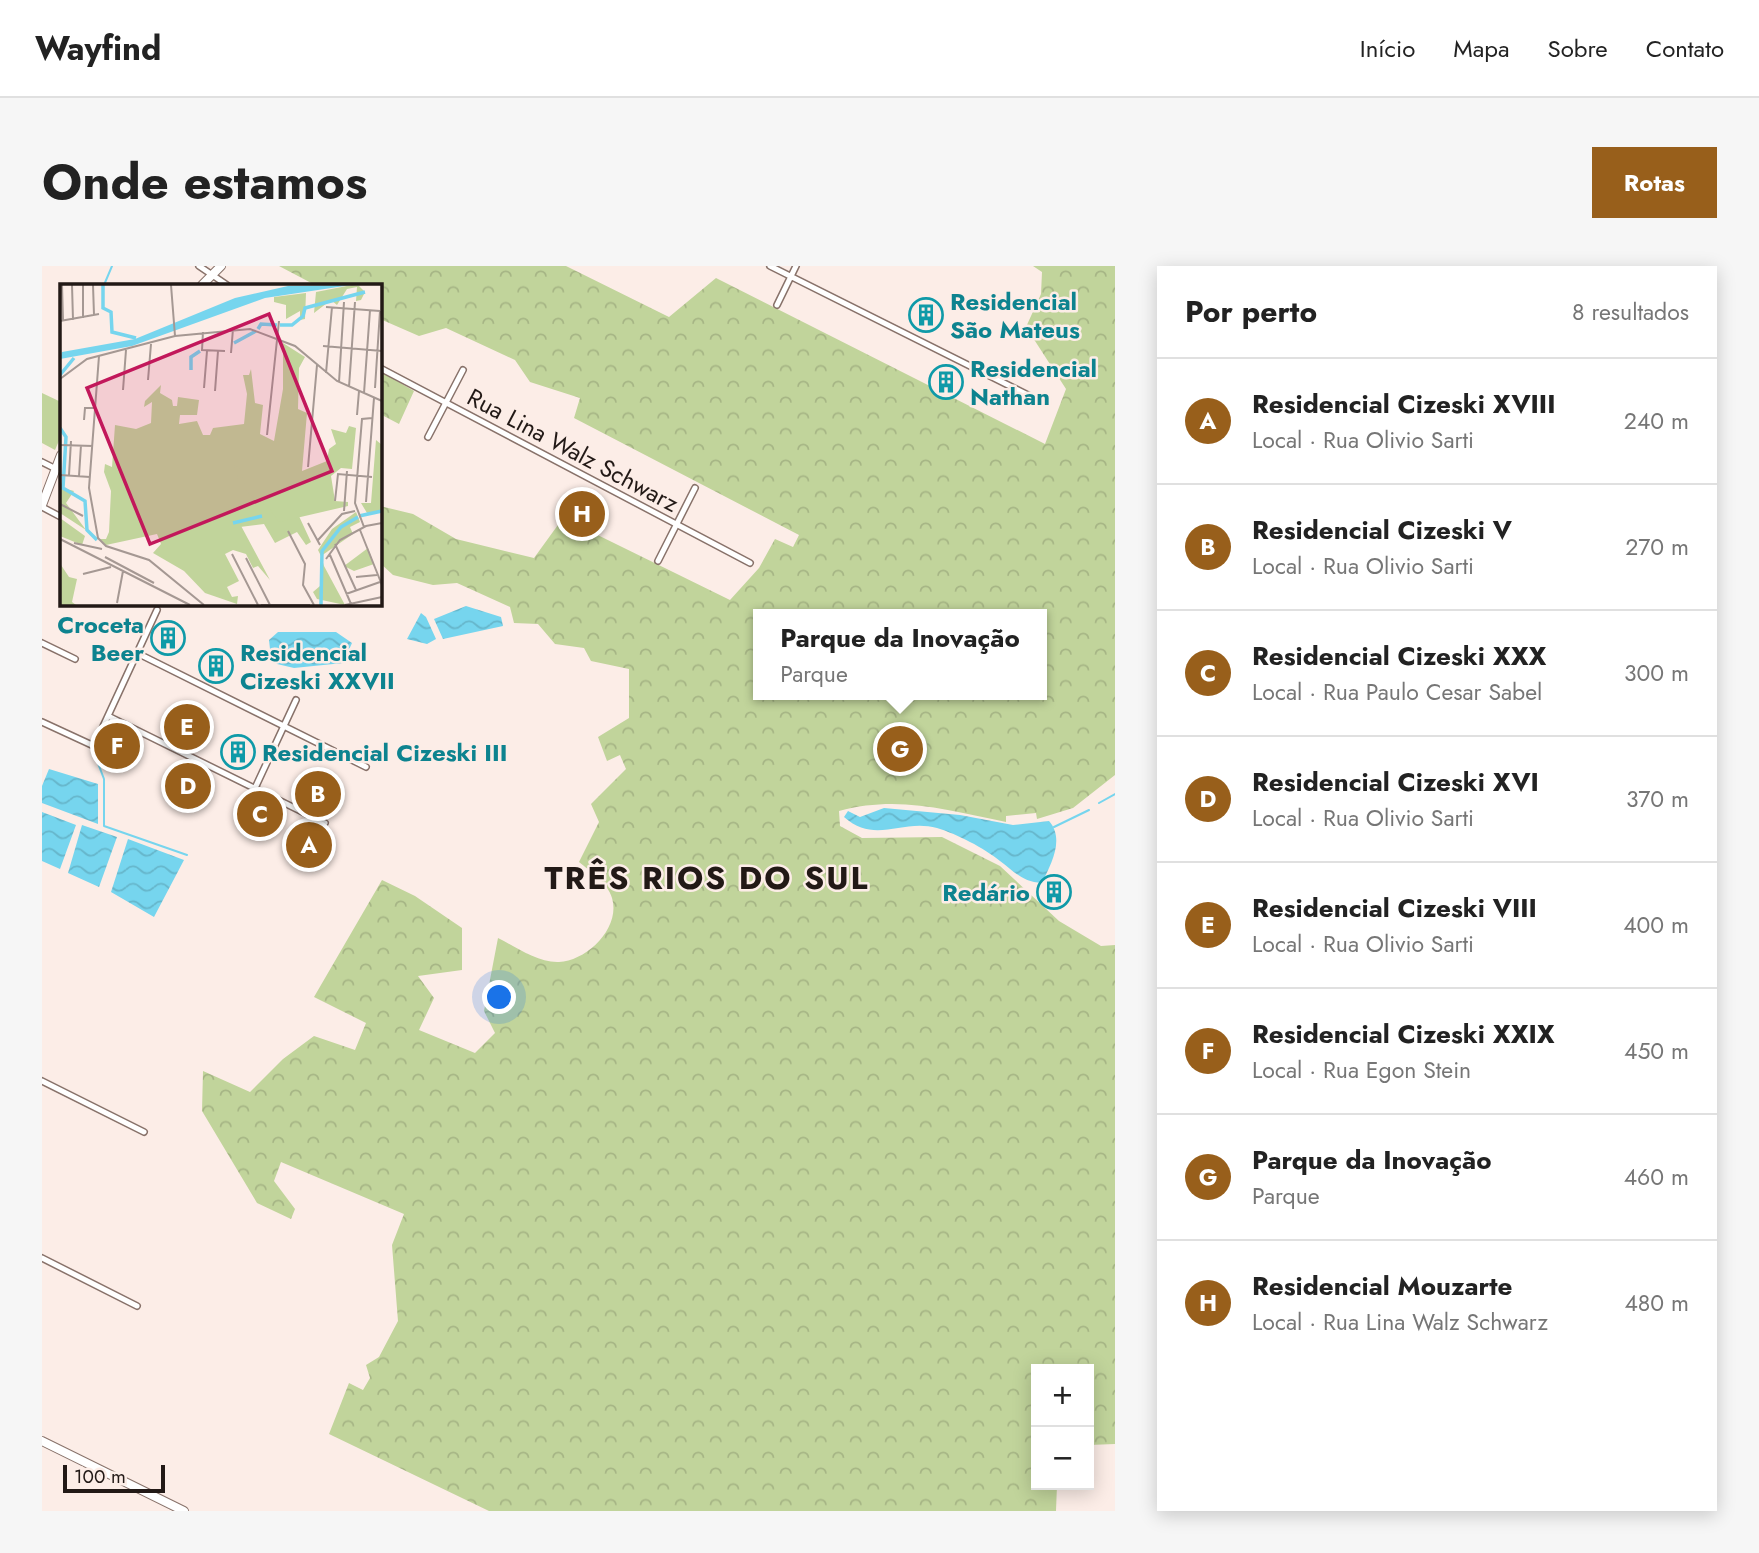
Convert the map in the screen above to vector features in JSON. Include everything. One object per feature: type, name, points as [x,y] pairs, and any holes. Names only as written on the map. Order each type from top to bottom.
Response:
[{"type":"street","points":[[199,266],[226,284]]},
{"type":"street","points":[[203,284],[221,266]]},
{"type":"street","points":[[770,266],[1036,399]]},
{"type":"street","points":[[777,304],[796,266]]},
{"type":"street","name":"Rua Lina Walz Schwarz","points":[[382,369],[750,563]]},
{"type":"street","points":[[428,437],[463,370]]},
{"type":"street","points":[[60,457],[42,506],[60,516]]},
{"type":"street","points":[[42,462],[55,469]]},
{"type":"street","points":[[658,561],[695,488]]},
{"type":"street","points":[[42,722],[94,746],[157,610]]},
{"type":"street","points":[[42,642],[75,659]]},
{"type":"street","points":[[137,653],[366,768]]},
{"type":"street","points":[[242,816],[296,700]]},
{"type":"street","points":[[108,716],[325,824]]},
{"type":"street","points":[[42,1081],[144,1132]]},
{"type":"street","points":[[42,1258],[138,1306]]},
{"type":"street","points":[[42,1441],[184,1511]]},
{"type":"green space","points":[[279,266],[566,266],[669,317],[716,278],[1045,444],[1066,389],[1026,327],[1041,294],[1042,272],[1033,266],[1115,266],[1115,775],[1073,808],[1037,819],[1036,813],[1006,816],[1006,822],[902,804],[861,806],[839,811],[840,826],[862,838],[942,837],[1000,866],[1059,921],[1101,946],[1115,945],[1115,1444],[1094,1445],[1094,1364],[1031,1364],[1031,1490],[1057,1490],[1056,1511],[489,1511],[329,1434],[349,1383],[363,1390],[370,1378],[366,1365],[379,1357],[398,1321],[392,1245],[404,1214],[281,1162],[274,1181],[295,1209],[291,1219],[257,1203],[202,1111],[203,1071],[250,1092],[283,1059],[314,1036],[355,1050],[366,1023],[314,997],[382,880],[415,896],[462,928],[462,970],[418,976],[434,998],[419,1030],[475,1053],[495,1033],[484,1011],[498,938],[535,957],[559,962],[580,956],[607,931],[613,909],[610,893],[598,878],[579,862],[599,822],[591,804],[626,769],[620,755],[607,761],[598,737],[629,718],[629,669],[591,661],[584,648],[555,644],[538,624],[514,623],[510,607],[457,583],[433,585],[393,575],[382,565],[382,506],[413,514],[456,539],[534,558],[563,518],[730,600],[759,568],[775,539],[793,547],[799,535],[574,418],[580,398],[530,382],[515,360],[446,328],[419,336],[382,320],[382,284],[313,284]]},
{"type":"green space","points":[[382,372],[414,391],[399,424],[382,415]]},
{"type":"green space","points":[[42,393],[60,402],[60,438],[55,450],[42,443]]},
{"type":"water","points":[[466,606],[501,617],[503,626],[443,639],[434,619]]},
{"type":"water","points":[[421,613],[426,617],[436,639],[427,644],[407,639]]},
{"type":"water","points":[[278,632],[336,632],[352,643],[343,663],[294,668],[277,664],[271,658],[269,640]]},
{"type":"water","points":[[49,769],[98,784],[98,824],[42,803],[42,786]]},
{"type":"water","points":[[884,808],[960,815],[1013,825],[1049,821],[1056,836],[1055,852],[1042,883],[1035,882],[1019,876],[978,846],[937,828],[912,826],[867,829],[844,817],[848,811],[860,817]]},
{"type":"water","points":[[42,812],[76,825],[60,869],[42,861]]},
{"type":"water","points":[[82,825],[117,837],[99,887],[68,873]]},
{"type":"water","points":[[128,839],[184,860],[154,917],[111,892]]},
{"type":"waterway","points":[[104,284],[112,266]]},
{"type":"waterway","points":[[96,758],[104,779],[104,826],[187,855]]},
{"type":"waterway","points":[[1099,803],[1115,794]]},
{"type":"waterway","points":[[1054,827],[1089,810]]},
{"type":"place","name":"Residencial São Mateus","points":[[926,315]]},
{"type":"place","name":"Residencial Nathan","points":[[946,382]]},
{"type":"place","name":"Residencial Mouzarte","points":[[582,514]]},
{"type":"place","name":"Croceta Beer","points":[[168,638]]},
{"type":"place","name":"Residencial Cizeski XXVII","points":[[216,666]]},
{"type":"place","name":"Residencial Cizeski VIII","points":[[187,727]]},
{"type":"place","name":"Residencial Cizeski XXIX","points":[[117,746]]},
{"type":"place","name":"Parque da Inovação","points":[[900,749]]},
{"type":"place","name":"Residencial Cizeski III","points":[[238,752]]},
{"type":"place","name":"Residencial Cizeski XVI","points":[[188,786]]},
{"type":"place","name":"Residencial Cizeski V","points":[[318,794]]},
{"type":"place","name":"Residencial Cizeski XXX","points":[[260,814]]},
{"type":"place","name":"Residencial Cizeski XVIII","points":[[309,845]]},
{"type":"place","name":"Redário","points":[[1054,892]]},
{"type":"district","name":"TRÊS RIOS DO SUL","points":[[707,878]]}]
